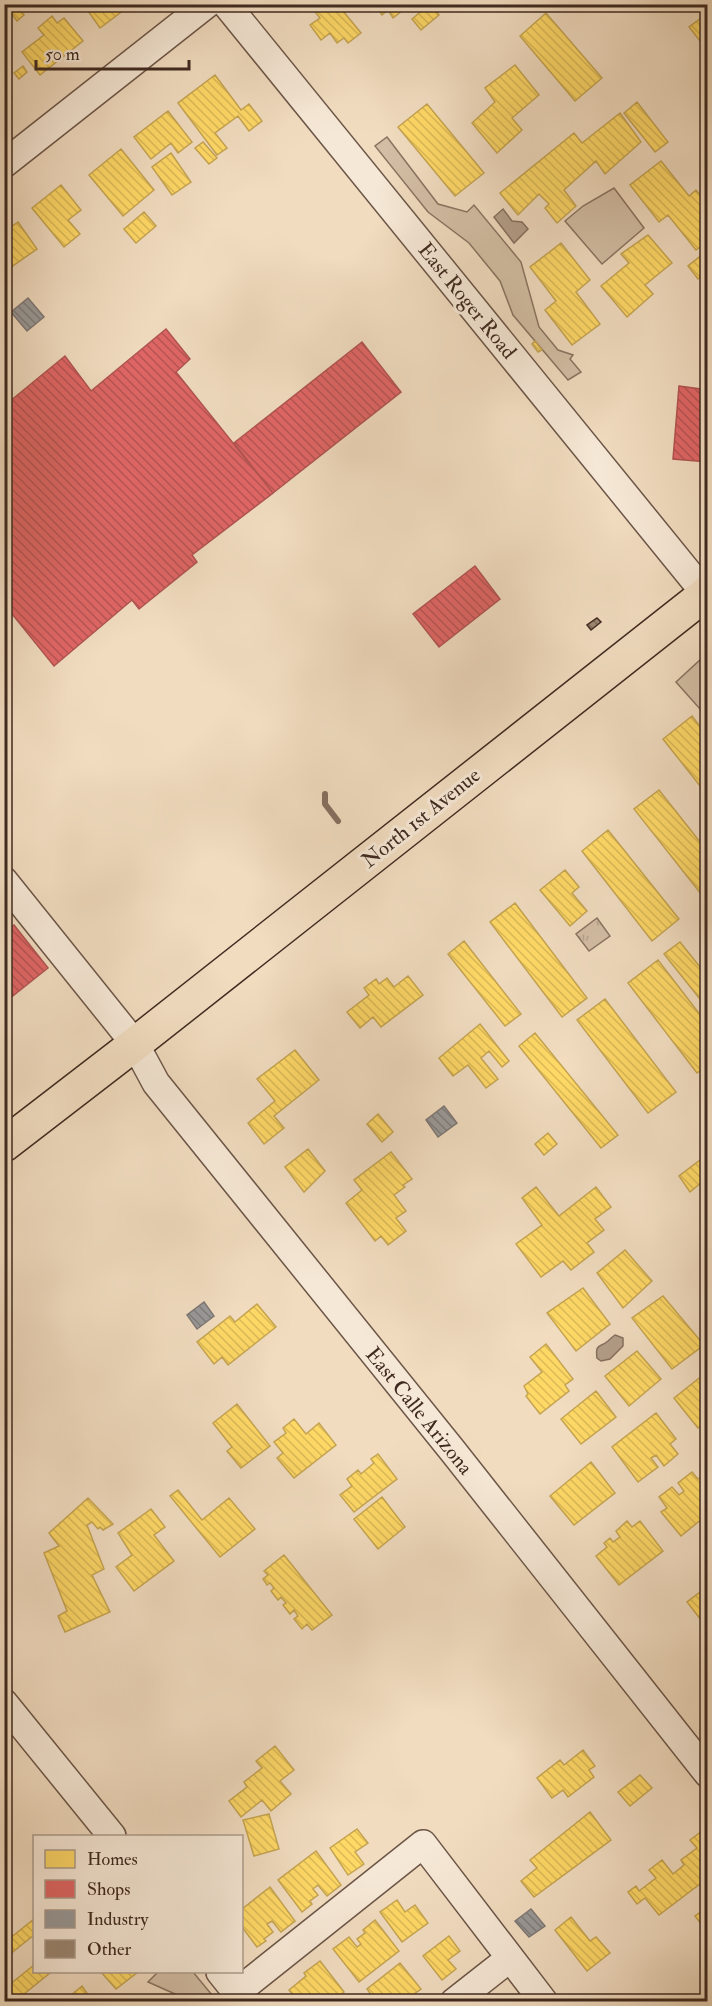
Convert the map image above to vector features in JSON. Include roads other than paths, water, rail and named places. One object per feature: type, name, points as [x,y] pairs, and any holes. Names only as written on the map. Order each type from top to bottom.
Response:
[{"type":"main road","name":"North 1st Avenue","points":[[4,1145],[707,594]]},
{"type":"street","points":[[4,164],[207,4]]},
{"type":"street","name":"East Roger Road","points":[[226,4],[707,594]]},
{"type":"street","points":[[4,881],[135,1044]]},
{"type":"street","name":"East Calle Arizona","points":[[135,1044],[156,1083],[452,1450],[708,1774]]},
{"type":"street","points":[[4,1703],[111,1835]]},
{"type":"street","points":[[222,1973],[241,1997],[423,1844],[544,2001]]},
{"type":"street","points":[[454,2001],[510,1958]]},
{"type":"waterway","points":[[325,794],[325,804],[338,821]]}]
